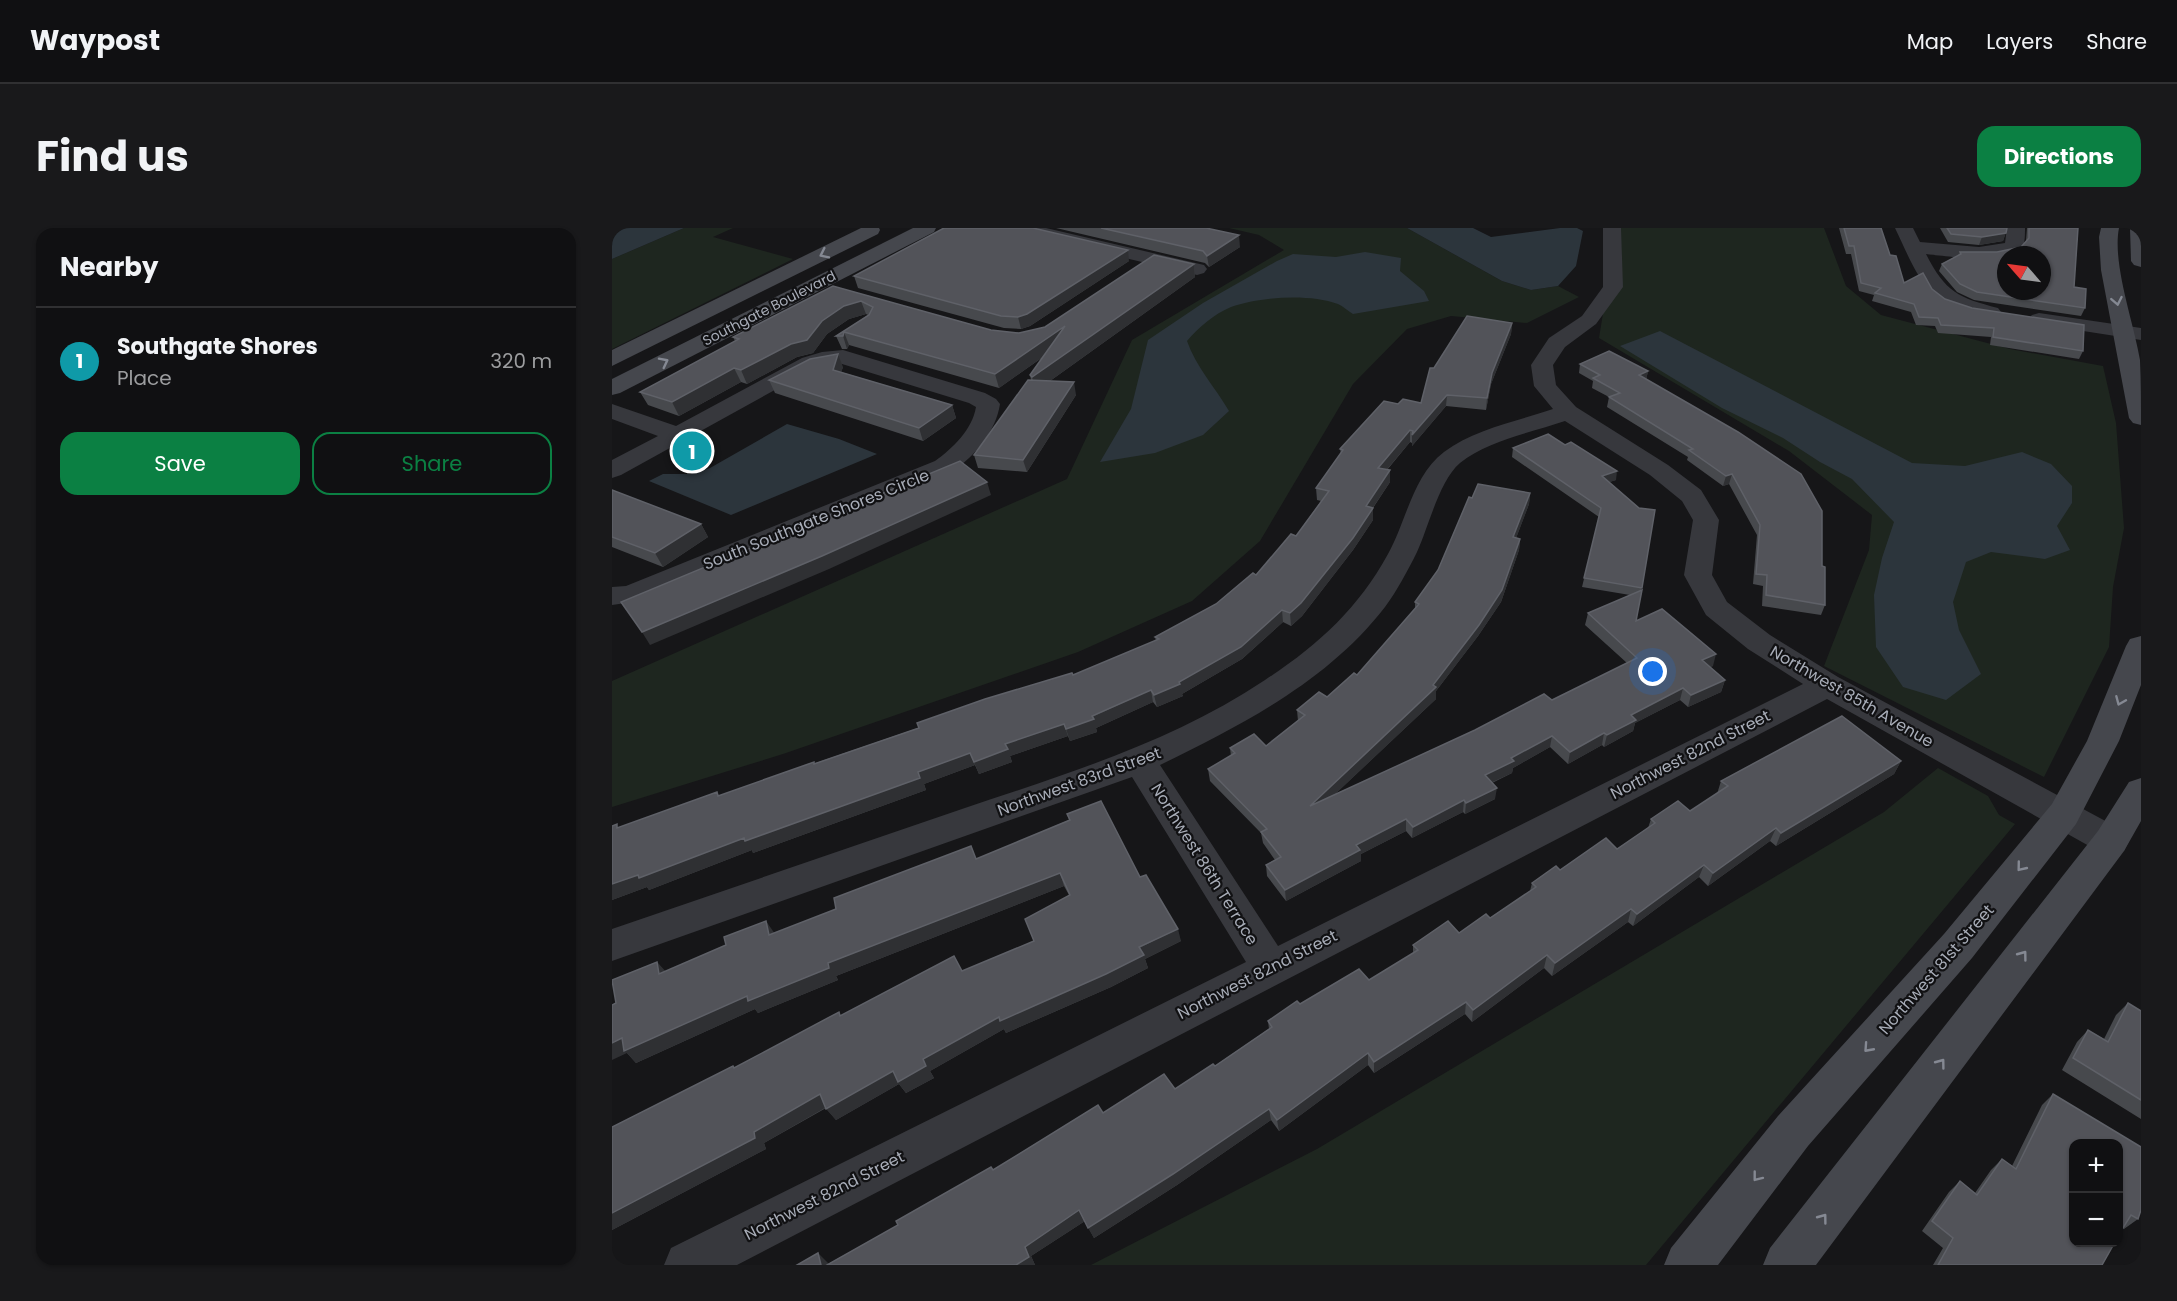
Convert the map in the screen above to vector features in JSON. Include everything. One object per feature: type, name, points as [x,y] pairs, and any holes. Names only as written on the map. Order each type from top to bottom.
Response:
[{"type":"street","name":"Southgate Boulevard","points":[[612,359],[876,228]]},
{"type":"street","name":"Southgate Boulevard","points":[[612,388],[927,228]]},
{"type":"street","points":[[1022,228],[1197,269]]},
{"type":"street","name":"Northwest 85th Avenue","points":[[1612,228],[1613,287],[1589,320],[1557,343],[1542,364],[1545,386],[1568,412],[1659,470],[1692,496],[1706,520],[1698,575],[1716,608],[1759,642],[1827,685],[2111,841]]},
{"type":"street","points":[[1904,228],[1937,291],[1950,301],[1968,308],[2132,333]]},
{"type":"street","points":[[1914,247],[1991,253],[2006,251],[2014,246],[2016,228]]},
{"type":"street","points":[[2110,228],[2108,237],[2111,270],[2132,333],[2141,418]]},
{"type":"street","points":[[2139,228],[2141,261]]},
{"type":"street","points":[[1133,270],[1152,258]]},
{"type":"street","points":[[612,470],[806,364],[822,359],[831,343],[848,333]]},
{"type":"street","name":"South Southgate Shores Circle","points":[[613,597],[630,595],[944,466],[958,458],[988,416],[988,404],[977,398],[843,357],[822,359]]},
{"type":"street","points":[[612,411],[676,434]]},
{"type":"street","name":"Northwest 83rd Street","points":[[612,945],[1140,761],[1231,716],[1276,688],[1338,641],[1376,600],[1402,552],[1437,474],[1451,458],[1473,444],[1568,412]]},
{"type":"street","points":[[612,433],[650,448]]},
{"type":"street","name":"Northwest 81st Street","points":[[1688,1265],[1793,1131],[1958,946],[2064,814],[2103,741],[2141,646]]},
{"type":"street","name":"Northwest 82nd Street","points":[[688,1265],[1827,685]]},
{"type":"street","name":"Northwest 86th Terrace","points":[[1140,761],[1270,967]]},
{"type":"street","points":[[1787,1265],[2111,841],[2141,791]]},
{"type":"shaded area","points":[[612,228],[684,228],[612,259]]},
{"type":"shaded area","points":[[684,228],[733,228],[713,237],[793,259],[612,349],[612,259]]},
{"type":"shaded area","points":[[1229,228],[1407,228],[1502,281],[1531,290],[1558,286],[1579,297],[1527,323],[1451,316],[1407,329],[1353,384],[1260,541],[1192,601],[1078,652],[783,754],[612,807],[612,681],[1067,479],[1132,340],[1284,250],[1259,235]]},
{"type":"shaded area","points":[[1407,228],[1473,228],[1491,237],[1560,228],[1577,228],[1583,231],[1576,266],[1558,286],[1531,290],[1502,281]]},
{"type":"shaded area","points":[[1617,228],[1824,228],[1846,286],[1881,315],[2010,349],[2103,366],[2116,423],[2124,528],[2113,587],[2109,647],[2044,777],[1824,666],[1869,550],[1872,515],[1789,451],[1599,338]]},
{"type":"shaded area","points":[[1365,252],[1401,258],[1400,271],[1424,291],[1429,301],[1353,314],[1338,304],[1299,297],[1256,301],[1231,307],[1207,321],[1187,341],[1201,368],[1229,411],[1203,435],[1155,453],[1100,462],[1131,409],[1148,340],[1203,303],[1293,254],[1336,257]]},
{"type":"shaded area","points":[[1660,331],[1912,463],[1965,466],[2022,452],[2051,464],[2072,486],[2072,503],[2057,526],[2070,550],[2045,559],[1991,552],[1966,562],[1953,602],[1959,630],[1981,674],[1946,700],[1903,687],[1876,647],[1874,595],[1882,558],[1894,522],[1852,479],[1783,438],[1722,408],[1620,346]]},
{"type":"shaded area","points":[[787,424],[839,439],[877,454],[731,515],[649,481],[663,474],[691,474],[710,468]]},
{"type":"shaded area","points":[[1938,768],[1988,796],[1999,815],[2015,824],[1646,1265],[1091,1265],[1317,1149],[1884,812]]},
{"type":"building","points":[[944,228],[1033,228],[1128,250],[1027,314],[1018,317],[1001,316],[854,276]]},
{"type":"building","points":[[1101,228],[1206,228],[1239,235],[1207,256],[1203,251]]},
{"type":"building","points":[[1844,228],[1881,228],[1890,255],[1896,256],[1904,283],[1923,273],[1932,289],[1945,299],[1972,308],[2084,325],[2083,351],[1993,337],[1994,328],[1941,325],[1938,318],[1919,317],[1914,304],[1875,293],[1881,288],[1861,283],[1854,246],[1849,246]]},
{"type":"building","points":[[1947,228],[2007,228],[2006,233],[1982,237],[1951,234]]},
{"type":"building","points":[[2029,228],[2078,228],[2074,287],[2086,289],[2085,308],[2031,300],[2051,300],[2051,246],[2022,246],[2029,238]]},
{"type":"building","points":[[1960,252],[1997,252],[1997,295],[1977,292],[1960,284],[1942,264],[1961,254]]},
{"type":"building","points":[[1154,255],[1194,264],[1032,377],[1030,375],[1065,326],[995,374],[844,332],[843,336],[836,336],[869,315],[873,307],[861,301],[844,306],[822,321],[807,340],[791,344],[741,370],[734,368],[672,402],[640,392],[739,339],[733,337],[833,286],[991,330],[1019,333],[1045,327]]},
{"type":"building","points":[[1467,316],[1512,323],[1492,373],[1487,398],[1447,395],[1412,435],[1413,431],[1410,430],[1378,468],[1390,470],[1366,506],[1373,508],[1353,538],[1301,603],[1290,613],[1282,610],[1241,647],[1179,682],[1180,684],[1154,695],[1151,690],[1092,716],[1094,719],[1066,729],[1064,724],[1005,744],[1008,749],[974,762],[970,753],[918,772],[920,778],[745,841],[744,838],[639,878],[638,875],[612,884],[612,826],[617,824],[617,828],[717,792],[718,796],[814,762],[814,764],[919,728],[917,723],[985,699],[1072,673],[1073,675],[1159,639],[1155,637],[1216,604],[1253,573],[1256,575],[1291,534],[1296,536],[1329,491],[1316,488],[1343,450],[1340,449],[1384,401],[1398,404],[1403,399],[1421,403],[1430,368],[1434,368]]},
{"type":"building","points":[[1609,351],[1648,371],[1639,375],[1738,432],[1801,474],[1822,511],[1825,605],[1766,595],[1767,575],[1756,574],[1760,525],[1732,474],[1726,476],[1689,450],[1693,449],[1609,397],[1620,393],[1593,378],[1600,375],[1580,364]]},
{"type":"building","points":[[838,354],[833,370],[952,405],[919,428],[769,380],[810,359]]},
{"type":"building","points":[[1028,380],[1074,382],[1023,460],[974,455]]},
{"type":"building","points":[[1548,434],[1565,445],[1571,442],[1617,471],[1602,476],[1639,508],[1655,510],[1642,588],[1584,578],[1601,508],[1513,448]]},
{"type":"building","points":[[960,461],[987,482],[822,556],[642,632],[621,602]]},
{"type":"building","points":[[1478,484],[1530,493],[1513,537],[1520,539],[1502,590],[1479,625],[1433,685],[1436,687],[1310,806],[1475,730],[1544,694],[1552,700],[1637,658],[1588,613],[1642,590],[1636,621],[1662,609],[1716,654],[1702,660],[1725,680],[1691,695],[1683,688],[1631,715],[1636,720],[1607,735],[1604,733],[1570,752],[1552,736],[1511,758],[1514,761],[1485,775],[1497,788],[1466,803],[1464,800],[1413,827],[1406,819],[1356,845],[1360,850],[1285,890],[1266,865],[1281,857],[1261,832],[1267,829],[1208,769],[1235,753],[1230,748],[1254,734],[1266,746],[1305,715],[1297,710],[1319,692],[1327,697],[1354,673],[1357,675],[1419,604],[1415,602],[1438,570],[1469,497],[1472,498]]},
{"type":"building","points":[[612,490],[701,524],[655,553],[612,537]]},
{"type":"building","points":[[1842,716],[1901,761],[1781,833],[1776,828],[1713,873],[1704,865],[1637,914],[1631,909],[1555,963],[1547,955],[1473,1010],[1466,1002],[1374,1062],[1368,1053],[1277,1120],[1269,1109],[1088,1228],[1079,1210],[1025,1247],[1029,1257],[1016,1265],[827,1265],[898,1225],[896,1221],[991,1167],[993,1170],[1098,1105],[1103,1113],[1164,1074],[1175,1089],[1213,1064],[1215,1066],[1272,1027],[1268,1021],[1297,1001],[1300,1004],[1359,969],[1369,980],[1418,950],[1413,945],[1448,921],[1459,933],[1486,914],[1490,918],[1536,887],[1532,883],[1556,866],[1560,870],[1606,838],[1617,849],[1655,823],[1651,819],[1678,801],[1690,811],[1728,786],[1721,781]]},
{"type":"building","points":[[1101,801],[1140,877],[1146,875],[1178,929],[1139,947],[1144,955],[1106,974],[1000,1021],[999,1017],[923,1059],[926,1066],[898,1082],[893,1071],[826,1109],[820,1094],[754,1132],[755,1138],[612,1213],[612,1127],[733,1066],[734,1068],[839,1012],[840,1016],[954,956],[962,971],[1034,941],[1025,919],[1070,895],[1060,873],[828,963],[829,968],[748,1001],[747,996],[624,1051],[622,1038],[612,1043],[612,1005],[616,1003],[612,980],[657,962],[659,974],[726,945],[724,937],[766,921],[769,935],[836,909],[834,898],[971,846],[976,859],[1070,820],[1067,814]]},
{"type":"building","points":[[2128,1003],[2141,1011],[2141,1100],[2073,1058],[2088,1030],[2108,1042]]},
{"type":"building","points":[[2053,1094],[2141,1147],[2141,1210],[2138,1219],[2131,1215],[2123,1228],[2123,1139],[2069,1139],[2069,1247],[2112,1247],[2102,1265],[1938,1265],[1953,1238],[1932,1221],[1960,1181],[1977,1195],[2002,1159],[2016,1169]]},
{"type":"building","points":[[818,1253],[821,1265],[797,1265]]},
{"type":"place","name":"Southgate Shores","points":[[692,451]]}]
